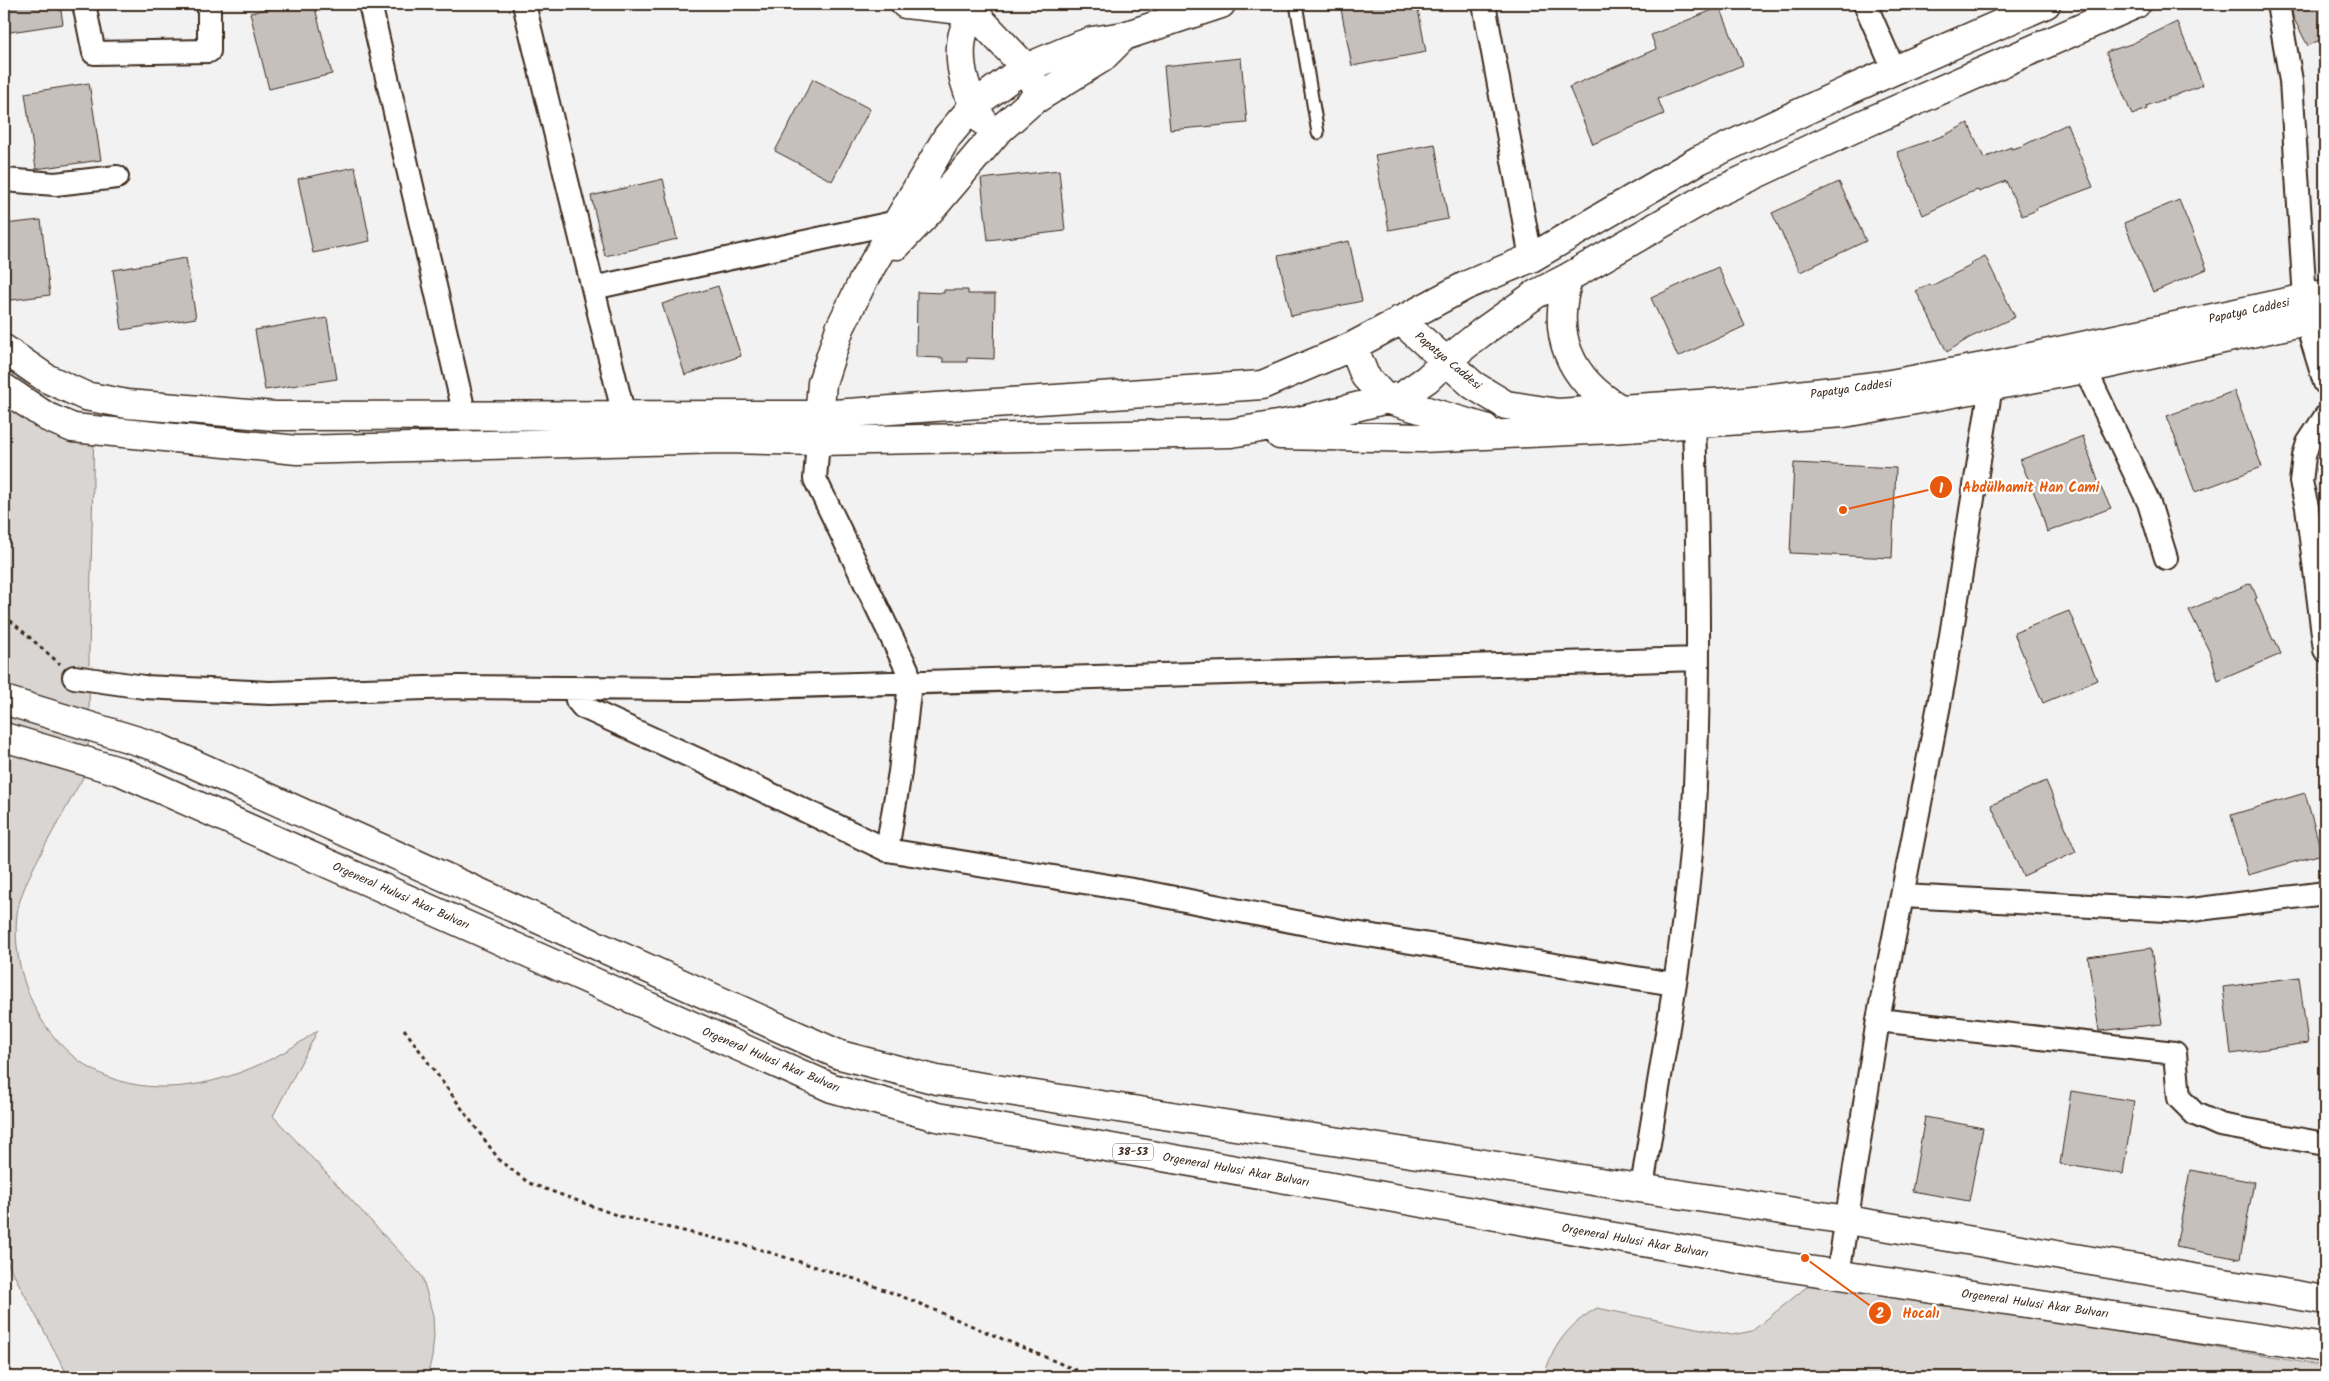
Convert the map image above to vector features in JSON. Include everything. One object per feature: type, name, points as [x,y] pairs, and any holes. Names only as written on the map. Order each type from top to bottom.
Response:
[{"type":"street","points":[[84,4],[94,53],[210,51],[208,4]]},
{"type":"street","points":[[370,4],[465,416]]},
{"type":"street","points":[[524,4],[624,416]]},
{"type":"street","points":[[905,4],[972,8],[1026,69],[1034,82],[1034,96],[1031,102]]},
{"type":"street","points":[[887,850],[900,772],[910,683],[907,669],[815,479],[818,428],[825,370],[840,328],[864,278],[947,138],[974,105],[1026,69],[1085,44],[1124,36],[1221,4]]},
{"type":"street","points":[[1484,4],[1531,258]]},
{"type":"street","points":[[1866,4],[1894,70]]},
{"type":"street","points":[[4,388],[47,417],[74,428],[297,450],[723,439],[818,428],[1262,386],[1353,346],[1467,285],[1531,258],[1699,160],[1894,70],[2046,4]]},
{"type":"street","points":[[4,349],[65,389],[106,402],[275,416],[624,416],[818,428],[1231,433],[1294,422],[1404,395],[1427,380],[1446,361],[1536,294],[1713,194],[1859,126],[2136,4]]},
{"type":"street","points":[[2278,4],[2291,81],[2315,308],[2325,383]]},
{"type":"street","points":[[972,8],[962,37],[961,64],[974,105],[983,121],[997,132]]},
{"type":"street","points":[[864,278],[935,205],[997,132],[1031,102],[1102,58],[1124,36]]},
{"type":"street","points":[[4,180],[55,184],[117,176]]},
{"type":"street","points":[[593,288],[898,222]]},
{"type":"street","points":[[1569,277],[1564,293],[1562,327],[1570,360],[1590,388],[1619,408]]},
{"type":"street","name":"Papatya Caddesi","points":[[1231,433],[1389,438],[1505,434],[1844,413],[1991,386],[2081,359],[2315,308]]},
{"type":"street","name":"Papatya Caddesi","points":[[1400,320],[1473,385],[1506,405],[1558,413],[1815,395],[2081,359]]},
{"type":"street","points":[[1353,346],[1365,376],[1386,399],[1505,434]]},
{"type":"street","points":[[2081,359],[2149,503],[2166,558]]},
{"type":"street","points":[[1838,1275],[1878,1020],[1944,679],[1991,386]]},
{"type":"street","points":[[2325,417],[2308,443],[2304,456],[2301,482],[2307,507],[2323,622],[2325,650]]},
{"type":"street","points":[[1642,1188],[1685,913],[1693,826],[1698,659],[1698,547],[1694,423]]},
{"type":"street","points":[[74,677],[144,687],[270,693],[456,687],[693,689],[1698,659]]},
{"type":"street","points":[[575,688],[577,700],[583,707],[714,766],[887,850],[1139,891],[1342,931],[1674,984]]},
{"type":"street","points":[[4,700],[154,746],[840,1055],[947,1081],[1847,1220],[2325,1300]]},
{"type":"street","name":"Orgeneral Hulusi Akar Bulvarı","points":[[4,737],[122,772],[832,1088],[937,1117],[1748,1261],[2325,1348]]},
{"type":"street","points":[[1903,896],[2184,911],[2325,893]]},
{"type":"street","points":[[1878,1020],[2176,1053],[2179,1098],[2195,1114],[2220,1125],[2325,1144]]},
{"type":"lane","points":[[1296,4],[1318,133]]},
{"type":"path","points":[[4,615],[74,677]]},
{"type":"path","points":[[404,1029],[500,1161],[517,1176],[529,1183],[619,1216],[752,1247],[855,1279],[911,1300],[1092,1377]]},
{"type":"shaded area","points":[[4,367],[57,405],[94,417],[87,766],[82,780],[32,870],[20,901],[16,928],[18,956],[30,997],[43,1022],[70,1054],[102,1074],[137,1085],[175,1087],[212,1081],[250,1069],[285,1051],[318,1030],[273,1116],[422,1276],[433,1315],[432,1357],[427,1377],[81,1377],[67,1374],[4,1256]]},
{"type":"shaded area","points":[[2316,461],[2325,461],[2325,578]]},
{"type":"shaded area","points":[[1814,1281],[2325,1366],[2325,1377],[1544,1377],[1552,1355],[1563,1337],[1578,1321],[1597,1308],[1732,1335],[1752,1331]]},
{"type":"building","points":[[4,4],[60,4],[63,24],[4,33]]},
{"type":"building","points":[[288,4],[314,4],[332,74],[269,89],[250,13]]},
{"type":"building","points":[[1340,4],[1417,4],[1426,52],[1352,66]]},
{"type":"building","points":[[2291,4],[2325,4],[2325,37],[2308,46],[2293,17]]},
{"type":"building","points":[[1720,7],[1743,65],[1658,99],[1664,114],[1593,144],[1569,87],[1656,49],[1651,35]]},
{"type":"building","points":[[2177,22],[2203,85],[2146,106],[2147,109],[2132,115],[2106,52],[2131,44]]},
{"type":"building","points":[[1241,58],[1247,123],[1170,130],[1164,66]]},
{"type":"building","points":[[813,79],[870,109],[832,181],[775,151]]},
{"type":"building","points":[[89,83],[101,160],[36,169],[25,93]]},
{"type":"building","points":[[1968,123],[1984,158],[2011,147],[2011,149],[2022,146],[2067,124],[2093,187],[2036,208],[2037,210],[2022,216],[2006,181],[1979,192],[1978,190],[1969,193],[1923,215],[1897,152],[1945,135]]},
{"type":"building","points":[[1435,144],[1448,219],[1389,230],[1375,155]]},
{"type":"building","points":[[355,167],[370,241],[313,253],[298,179]]},
{"type":"building","points":[[1059,170],[1065,231],[988,240],[981,179]]},
{"type":"building","points":[[663,179],[677,239],[605,256],[591,196]]},
{"type":"building","points":[[1839,182],[1866,241],[1800,272],[1772,213]]},
{"type":"building","points":[[2179,200],[2207,269],[2153,292],[2124,223]]},
{"type":"building","points":[[41,220],[50,295],[4,301],[4,224]]},
{"type":"building","points":[[1349,241],[1362,301],[1291,316],[1278,256]]},
{"type":"building","points":[[1985,256],[2015,317],[1969,338],[1947,352],[1916,291],[1930,284],[1931,286],[1972,265],[1971,263]]},
{"type":"building","points":[[186,258],[196,318],[122,330],[113,270]]},
{"type":"building","points":[[1718,267],[1745,326],[1678,357],[1651,298]]},
{"type":"building","points":[[718,286],[741,356],[685,375],[662,304]]},
{"type":"building","points":[[944,290],[968,290],[968,294],[995,294],[994,359],[967,358],[967,362],[943,362],[943,358],[916,357],[917,292],[944,293]]},
{"type":"building","points":[[327,318],[337,379],[265,390],[255,330]]},
{"type":"building","points":[[2234,391],[2262,467],[2195,492],[2167,416]]},
{"type":"building","points":[[2083,436],[2099,484],[2111,508],[2047,532],[2040,507],[2020,460]]},
{"type":"building","points":[[1794,463],[1896,468],[1892,558],[1790,553]]},
{"type":"building","points":[[2251,583],[2257,598],[2255,599],[2281,654],[2218,681],[2211,655],[2189,610]]},
{"type":"building","points":[[2069,611],[2097,680],[2043,703],[2014,633]]},
{"type":"building","points":[[2046,781],[2076,852],[2023,876],[1991,805]]},
{"type":"building","points":[[2305,793],[2322,854],[2248,875],[2231,815]]},
{"type":"building","points":[[2151,948],[2162,1024],[2099,1031],[2088,957]]},
{"type":"building","points":[[2299,977],[2308,1043],[2231,1054],[2223,987]]},
{"type":"building","points":[[2071,1091],[2134,1101],[2123,1174],[2060,1164]]},
{"type":"building","points":[[1925,1117],[1983,1128],[1969,1201],[1912,1191]]},
{"type":"building","points":[[2190,1170],[2254,1182],[2240,1259],[2176,1247]]},
{"type":"place","name":"Abdülhamit Han Cami","points":[[1843,510]]},
{"type":"place","name":"Hocalı","points":[[1805,1258]]}]
